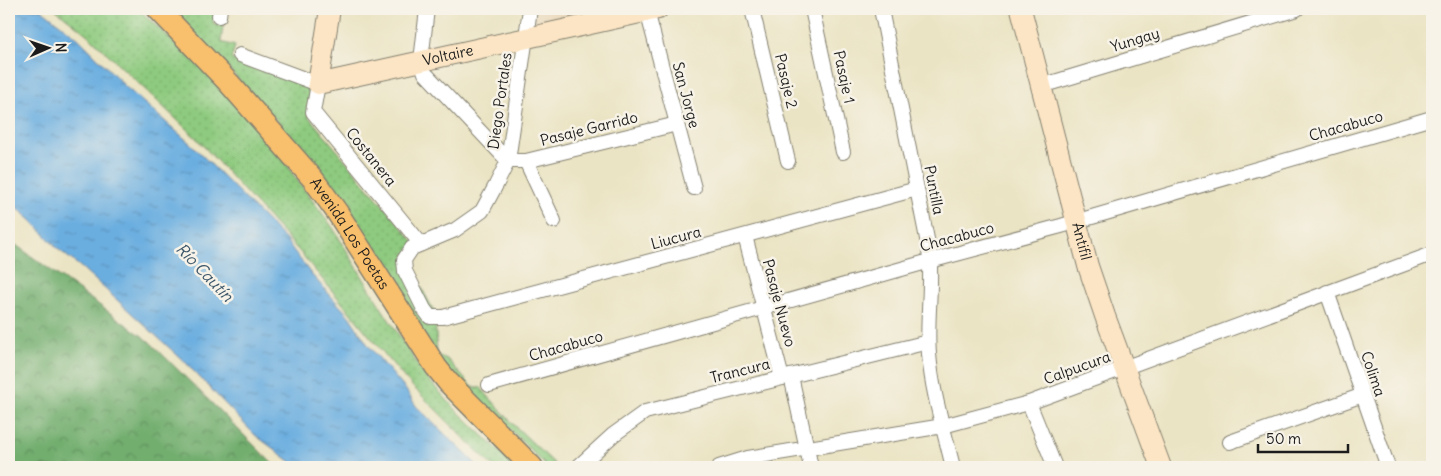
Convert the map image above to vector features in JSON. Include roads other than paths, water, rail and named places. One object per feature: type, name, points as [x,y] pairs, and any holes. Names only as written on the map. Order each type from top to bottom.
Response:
[{"type":"main road","name":"Avenida Los Poetas","points":[[158,9],[235,90],[313,178],[338,212],[448,382],[532,467]]},
{"type":"street","points":[[240,55],[318,84],[330,9]]},
{"type":"street","points":[[427,9],[423,68],[429,78],[508,161]]},
{"type":"street","name":"Diego Portales","points":[[421,244],[455,230],[482,211],[508,161],[530,9]]},
{"type":"street","name":"Pasaje 2","points":[[752,9],[788,161]]},
{"type":"street","name":"Pasaje 1","points":[[812,9],[843,152]]},
{"type":"street","name":"Puntilla","points":[[881,9],[930,260],[928,342],[930,368],[953,467]]},
{"type":"street","name":"Antifil","points":[[1021,9],[1076,222],[1096,291],[1162,467]]},
{"type":"street","name":"Yungay","points":[[1041,86],[1297,9]]},
{"type":"street","name":"Voltaire","points":[[318,84],[652,10]]},
{"type":"street","name":"San Jorge","points":[[652,10],[677,124],[694,188]]},
{"type":"street","name":"Costanera","points":[[318,84],[313,112],[421,244]]},
{"type":"street","name":"Chacabuco","points":[[489,385],[930,260],[1076,222],[1432,118]]},
{"type":"street","name":"Pasaje Garrido","points":[[508,161],[526,161],[677,124]]},
{"type":"street","points":[[526,161],[554,221]]},
{"type":"street","name":"Liucura","points":[[421,244],[412,248],[406,255],[405,272],[426,314],[434,318],[917,189]]},
{"type":"street","name":"Pasaje Nuevo","points":[[745,236],[763,308],[787,377],[810,467]]},
{"type":"street","name":"Calpucura","points":[[719,467],[748,458],[943,426],[1029,402],[1432,254]]},
{"type":"street","name":"Colima","points":[[1327,292],[1388,467]]},
{"type":"street","name":"Trancura","points":[[578,467],[614,435],[645,412],[928,342]]},
{"type":"street","points":[[1230,442],[1363,395]]},
{"type":"street","points":[[1029,402],[1055,467]]},
{"type":"water","name":"Río Cautín","points":[[9,9],[41,9],[79,39],[127,88],[192,145],[285,239],[311,274],[349,316],[368,345],[406,390],[416,406],[479,467],[298,467],[255,435],[186,363],[82,268],[58,249],[9,200]]}]
